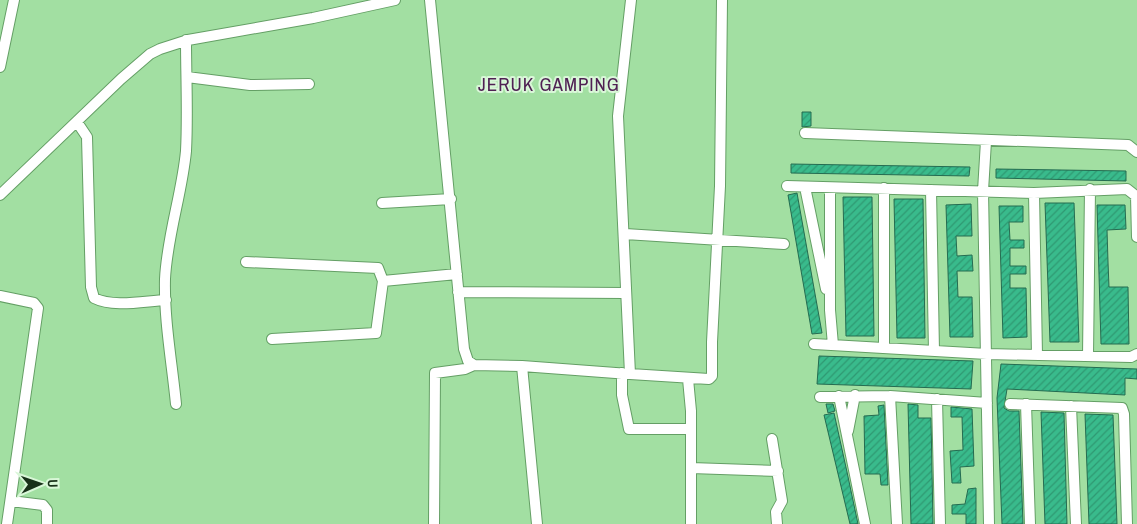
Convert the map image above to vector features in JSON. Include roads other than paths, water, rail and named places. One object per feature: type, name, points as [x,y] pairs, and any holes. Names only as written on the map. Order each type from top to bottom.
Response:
[{"type":"street","points":[[0,67],[14,0]]},
{"type":"street","points":[[0,195],[150,54],[186,40],[313,18],[395,0]]},
{"type":"street","points":[[430,0],[451,200],[458,292],[466,357],[474,365]]},
{"type":"street","points":[[631,0],[618,116],[620,179],[625,234],[626,373],[622,395],[629,429],[691,429]]},
{"type":"street","points":[[434,524],[436,373],[465,369],[474,365],[522,366],[688,379],[709,379],[712,376],[722,0]]},
{"type":"street","points":[[176,404],[166,300],[167,258],[186,151],[186,40]]},
{"type":"street","points":[[187,77],[250,85],[309,84]]},
{"type":"street","points":[[77,122],[87,137],[91,287],[94,298],[101,302],[113,303],[166,300]]},
{"type":"street","points":[[805,133],[1128,145],[1137,152]]},
{"type":"street","points":[[986,141],[983,191],[989,524]]},
{"type":"street","points":[[787,186],[1034,193],[1090,189],[1127,189],[1136,193],[1137,237]]},
{"type":"street","points":[[805,187],[830,310]]},
{"type":"street","points":[[830,188],[830,310],[833,345]]},
{"type":"street","points":[[884,188],[884,348]]},
{"type":"street","points":[[1088,356],[1090,189]]},
{"type":"street","points":[[931,190],[934,351]]},
{"type":"street","points":[[1034,193],[1037,356]]},
{"type":"street","points":[[382,204],[451,200]]},
{"type":"street","points":[[625,234],[784,244]]},
{"type":"street","points":[[246,262],[378,268],[383,281],[376,333],[272,338]]},
{"type":"street","points":[[383,281],[457,274]]},
{"type":"street","points":[[458,292],[624,293]]},
{"type":"street","points":[[0,296],[34,303],[38,308],[7,524]]},
{"type":"street","points":[[814,344],[1037,356],[1131,358],[1137,354]]},
{"type":"street","points":[[522,366],[537,524]]},
{"type":"street","points":[[688,379],[691,429],[691,524]]},
{"type":"street","points":[[847,436],[856,395]]},
{"type":"street","points":[[839,396],[864,524]]},
{"type":"street","points":[[820,397],[890,396],[987,403]]},
{"type":"street","points":[[890,396],[897,524]]},
{"type":"street","points":[[937,399],[940,524]]},
{"type":"street","points":[[1010,404],[1122,408],[1124,414],[1127,524]]},
{"type":"street","points":[[1026,404],[1030,524]]},
{"type":"street","points":[[1071,406],[1076,524]]},
{"type":"street","points":[[772,439],[782,501],[776,512],[777,524]]},
{"type":"street","points":[[691,468],[778,471]]},
{"type":"street","points":[[11,501],[43,505],[47,510],[47,524]]},
{"type":"district","name":"JERUK GAMPING","points":[[549,84]]}]
